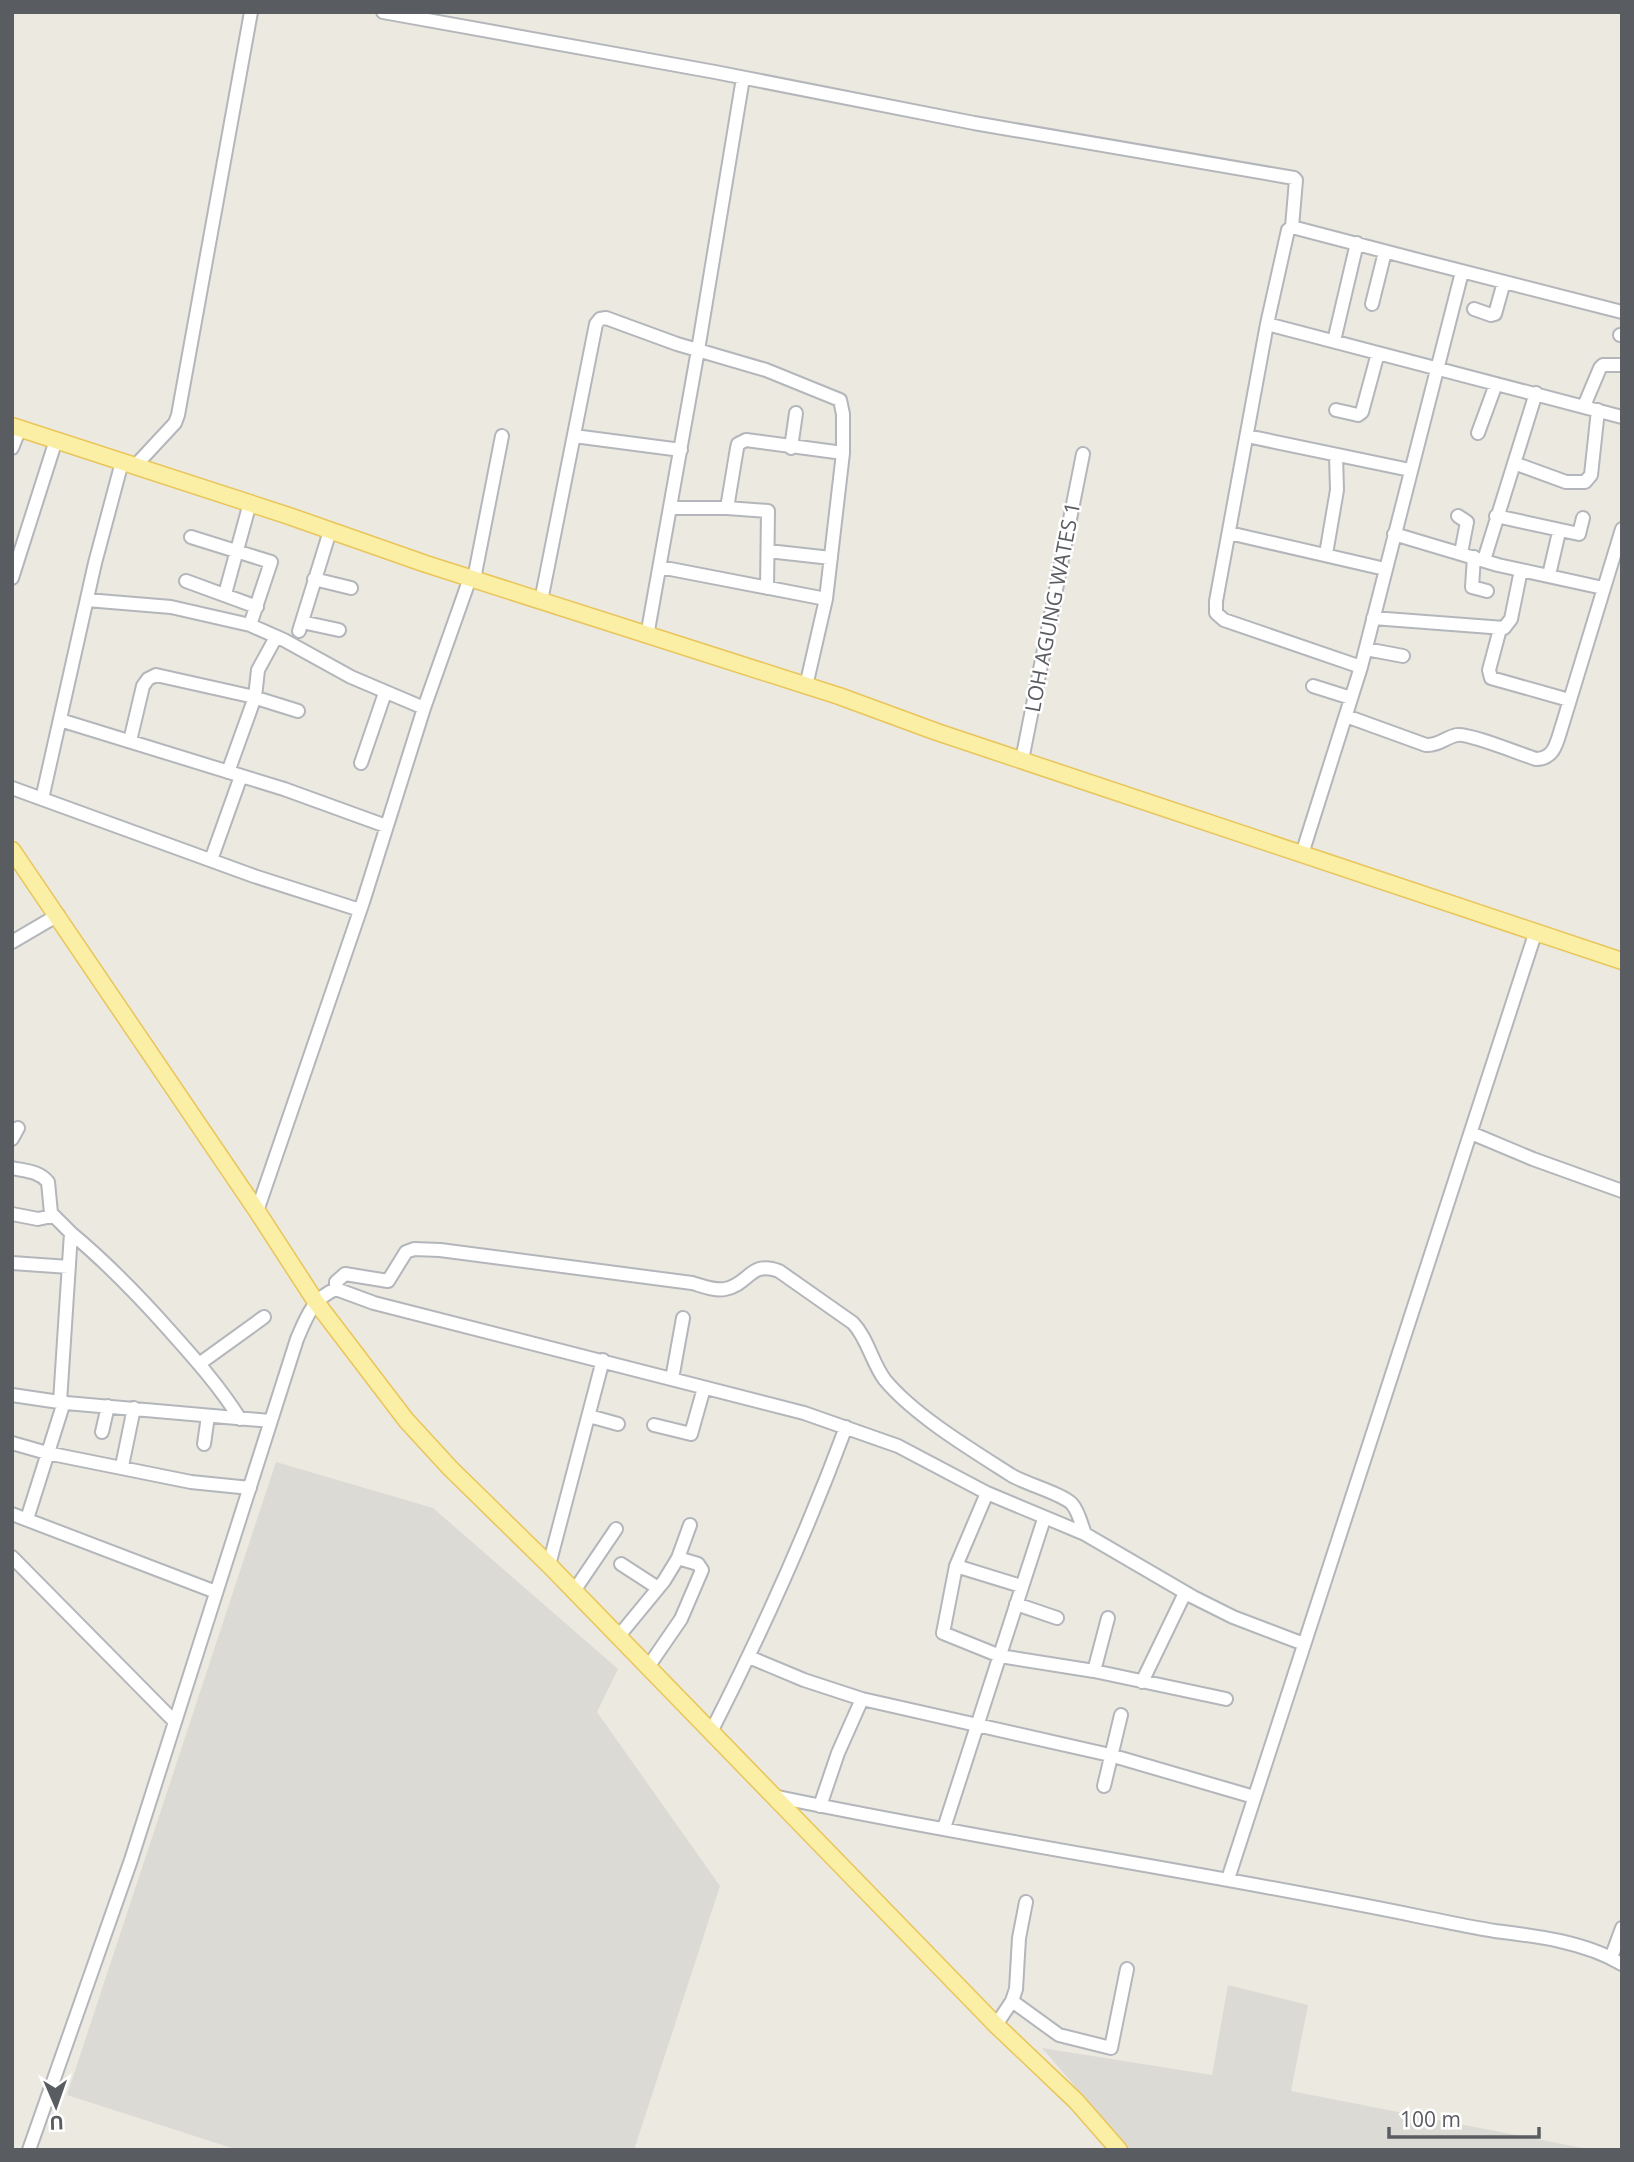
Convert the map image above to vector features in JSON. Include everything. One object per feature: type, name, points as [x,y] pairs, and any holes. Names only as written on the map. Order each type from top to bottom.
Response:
[{"type":"main road","points":[[16,427],[806,686],[1622,961]]},
{"type":"main road","points":[[12,850],[50,919],[257,1211],[312,1308],[406,1420],[996,2025],[1076,2101],[1119,2150]]},
{"type":"street","points":[[42,799],[87,600],[129,464],[175,423],[178,415],[251,12]]},
{"type":"street","points":[[383,12],[974,123],[1295,178],[1292,227],[1286,232],[1267,324],[1216,613],[1220,617],[1361,667]]},
{"type":"street","points":[[647,636],[743,78]]},
{"type":"street","points":[[1292,227],[1622,312]]},
{"type":"street","points":[[1334,341],[1357,243]]},
{"type":"street","points":[[1372,304],[1385,251]]},
{"type":"street","points":[[1302,854],[1366,649],[1462,272]]},
{"type":"street","points":[[1474,309],[1495,314],[1504,282]]},
{"type":"street","points":[[541,601],[596,324],[600,319],[606,318],[766,370],[840,400],[844,414],[843,453],[831,558],[826,599],[806,686]]},
{"type":"street","points":[[1267,324],[1622,417]]},
{"type":"street","points":[[1336,410],[1359,415],[1362,412],[1378,353]]},
{"type":"street","points":[[1584,406],[1600,368],[1603,365],[1622,365]]},
{"type":"street","points":[[1478,433],[1496,384]]},
{"type":"street","points":[[1487,591],[1472,587],[1479,559],[1496,516],[1536,393]]},
{"type":"street","points":[[1514,463],[1566,482],[1584,482],[1591,475],[1598,410]]},
{"type":"street","points":[[791,448],[796,414]]},
{"type":"street","points":[[12,449],[16,427]]},
{"type":"street","points":[[257,1211],[360,910],[424,708],[472,578],[502,436]]},
{"type":"street","points":[[574,436],[681,450]]},
{"type":"street","points":[[1247,436],[1410,470]]},
{"type":"street","points":[[12,578],[15,561],[56,440]]},
{"type":"street","points":[[727,508],[738,444],[746,440],[843,453]]},
{"type":"street","name":"LOH AGUNG WATES 1","points":[[1022,760],[1083,454]]},
{"type":"street","points":[[1326,554],[1336,489],[1336,456]]},
{"type":"street","points":[[225,594],[250,503]]},
{"type":"street","points":[[670,508],[768,511],[767,588]]},
{"type":"street","points":[[1458,516],[1468,522],[1461,553]]},
{"type":"street","points":[[1496,516],[1559,532],[1579,534],[1583,518]]},
{"type":"street","points":[[1346,716],[1426,745],[1434,746],[1450,737],[1465,735],[1543,759],[1552,753],[1622,529]]},
{"type":"street","points":[[330,531],[301,626],[339,630]]},
{"type":"street","points":[[1549,575],[1559,532]]},
{"type":"street","points":[[1229,533],[1385,569]]},
{"type":"street","points":[[1394,534],[1521,570],[1603,588]]},
{"type":"street","points":[[191,537],[272,563],[250,625]]},
{"type":"street","points":[[768,551],[831,558]]},
{"type":"street","points":[[660,567],[826,599]]},
{"type":"street","points":[[1373,618],[1500,629],[1507,626],[1511,619],[1521,570]]},
{"type":"street","points":[[314,579],[351,588]]},
{"type":"street","points":[[186,581],[257,607]]},
{"type":"street","points":[[87,600],[171,607],[250,625],[385,693],[424,708]]},
{"type":"street","points":[[1500,629],[1489,670],[1491,678],[1569,700]]},
{"type":"street","points":[[228,772],[255,697],[258,670],[276,637]]},
{"type":"street","points":[[1366,649],[1403,656]]},
{"type":"street","points":[[130,741],[143,686],[150,677],[164,676],[255,697],[298,711]]},
{"type":"street","points":[[1313,686],[1351,698]]},
{"type":"street","points":[[361,763],[385,693]]},
{"type":"street","points":[[60,720],[241,776],[386,826]]},
{"type":"street","points":[[211,860],[241,776]]},
{"type":"street","points":[[12,788],[211,860],[360,910]]},
{"type":"street","points":[[12,942],[50,919]]},
{"type":"street","points":[[1228,1879],[1536,931]]},
{"type":"street","points":[[1471,1133],[1622,1191]]},
{"type":"street","points":[[12,1168],[34,1172],[45,1178],[48,1182],[52,1216],[113,1270],[199,1364],[240,1419]]},
{"type":"street","points":[[12,1214],[38,1219],[52,1216]]},
{"type":"street","points":[[27,1519],[55,1433],[62,1402],[71,1233]]},
{"type":"street","points":[[336,1289],[336,1282],[345,1273],[388,1281],[404,1254],[414,1249],[440,1250],[692,1283],[714,1289],[737,1285],[757,1269],[771,1268],[853,1323],[860,1330],[883,1377],[910,1405],[1011,1475],[1067,1500],[1077,1513],[1085,1534]]},
{"type":"street","points":[[12,1263],[69,1267]]},
{"type":"street","points":[[29,2150],[131,1860],[297,1339],[312,1308],[325,1293],[336,1289],[374,1303],[603,1360],[804,1413],[846,1427],[898,1446],[987,1493],[1085,1534],[1185,1593],[1233,1617],[1304,1644]]},
{"type":"street","points":[[199,1364],[264,1317]]},
{"type":"street","points":[[673,1379],[683,1318]]},
{"type":"street","points":[[549,1564],[603,1360]]},
{"type":"street","points":[[654,1425],[691,1434],[704,1388]]},
{"type":"street","points":[[12,1395],[270,1421]]},
{"type":"street","points":[[102,1432],[108,1406]]},
{"type":"street","points":[[122,1466],[134,1408]]},
{"type":"street","points":[[204,1444],[208,1416]]},
{"type":"street","points":[[589,1416],[618,1424]]},
{"type":"street","points":[[711,1732],[749,1657],[805,1534],[846,1427]]},
{"type":"street","points":[[12,1443],[191,1482],[250,1488]]},
{"type":"street","points":[[987,1493],[956,1566],[943,1633],[1000,1656],[1094,1671],[1226,1699]]},
{"type":"street","points":[[12,1514],[216,1592]]},
{"type":"street","points":[[944,1828],[1044,1519]]},
{"type":"street","points":[[618,1637],[658,1588],[678,1558],[690,1525]]},
{"type":"street","points":[[574,1591],[616,1529]]},
{"type":"street","points":[[12,1557],[175,1722]]},
{"type":"street","points":[[648,1668],[681,1619],[702,1570],[698,1563],[678,1558]]},
{"type":"street","points":[[621,1564],[658,1588]]},
{"type":"street","points":[[956,1566],[1021,1586]]},
{"type":"street","points":[[1142,1682],[1185,1593]]},
{"type":"street","points":[[1016,1604],[1057,1618]]},
{"type":"street","points":[[1094,1671],[1108,1618]]},
{"type":"street","points":[[749,1657],[804,1680],[862,1699],[1110,1755],[1254,1797]]},
{"type":"street","points":[[820,1806],[838,1753],[862,1699]]},
{"type":"street","points":[[1104,1786],[1121,1715]]},
{"type":"street","points":[[773,1796],[1079,1855],[1228,1879],[1454,1923],[1540,1936],[1616,1961],[1622,1928]]},
{"type":"street","points":[[996,2025],[1012,2001],[1016,1989],[1019,1938],[1026,1902]]},
{"type":"street","points":[[1012,2001],[1059,2035],[1110,2048],[1127,1969]]},
{"type":"shaded area","points":[[276,1462],[433,1508],[618,1669],[597,1712],[720,1886],[634,2150],[238,2150],[67,2095]]},
{"type":"shaded area","points":[[1228,1985],[1308,2005],[1291,2091],[1593,2150],[1130,2150],[1042,2048],[1212,2075]]}]
